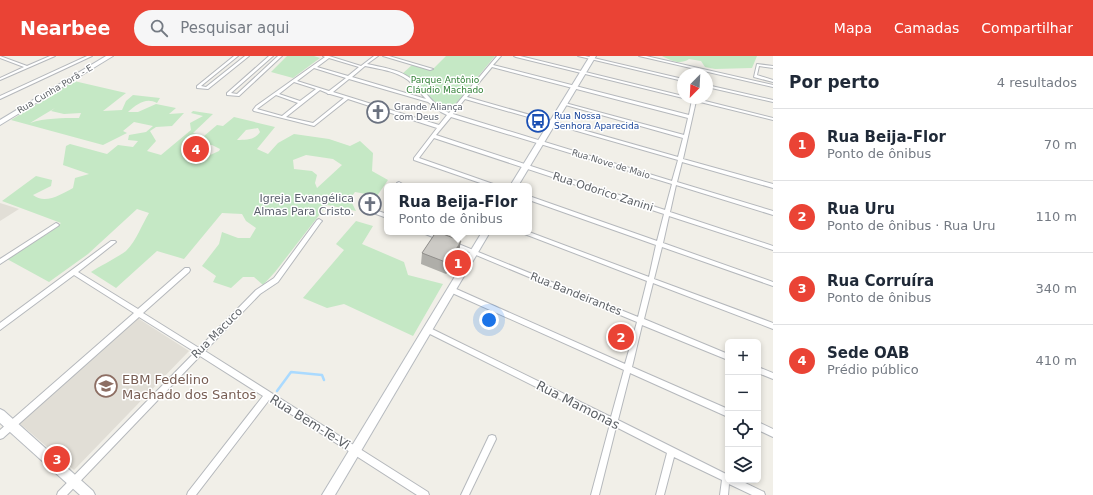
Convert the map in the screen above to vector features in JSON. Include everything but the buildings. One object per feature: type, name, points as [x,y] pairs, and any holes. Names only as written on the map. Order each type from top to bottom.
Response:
[{"type":"street","points":[[0,79],[52,56]]},
{"type":"street","points":[[0,98],[90,56]]},
{"type":"street","name":"Rua Cunha Porã - E","points":[[0,122],[110,56]]},
{"type":"street","points":[[236,56],[198,86],[207,88],[247,56]]},
{"type":"street","points":[[271,56],[228,94],[238,95],[280,56]]},
{"type":"street","points":[[329,92],[376,56]]},
{"type":"street","points":[[385,56],[431,69]]},
{"type":"street","points":[[485,183],[416,159],[440,127],[499,56]]},
{"type":"street","points":[[516,56],[677,95]]},
{"type":"street","points":[[580,56],[592,57],[677,78]]},
{"type":"street","points":[[641,56],[688,68]]},
{"type":"street","points":[[0,57],[27,67]]},
{"type":"street","points":[[347,98],[314,125],[257,112],[254,110],[326,57],[405,76],[429,101]]},
{"type":"street","points":[[516,183],[592,57]]},
{"type":"street","points":[[773,67],[758,65],[755,76],[773,81]]},
{"type":"street","points":[[491,66],[690,117]]},
{"type":"street","points":[[314,67],[429,101]]},
{"type":"street","points":[[713,74],[773,86]]},
{"type":"street","points":[[738,92],[740,79]]},
{"type":"street","points":[[294,81],[440,127]]},
{"type":"street","points":[[713,87],[773,100]]},
{"type":"street","points":[[283,117],[319,89]]},
{"type":"street","points":[[276,94],[301,103]]},
{"type":"street","points":[[465,98],[681,158],[773,186]]},
{"type":"street","name":"Rua Nove de Maio","points":[[429,101],[441,112],[450,115],[773,213]]},
{"type":"street","points":[[713,103],[773,119]]},
{"type":"street","points":[[564,104],[686,137]]},
{"type":"street","points":[[594,495],[651,279],[686,137],[692,104]]},
{"type":"street","name":"Rua Odorico Zanini","points":[[433,136],[773,248]]},
{"type":"street","points":[[532,199],[773,284]]},
{"type":"street","points":[[378,212],[384,215]]},
{"type":"street","name":"Rua Macuco","points":[[61,495],[199,351],[258,292],[276,280],[319,221]]},
{"type":"street","points":[[0,262],[56,225]]},
{"type":"street","name":"Rua Bandeirantes","points":[[432,235],[725,356]]},
{"type":"street","points":[[328,495],[484,235]]},
{"type":"street","points":[[532,235],[773,326]]},
{"type":"street","points":[[0,327],[113,242]]},
{"type":"street","points":[[0,435],[187,270]]},
{"type":"street","name":"Rua Bem-Te-Vi","points":[[74,272],[425,495]]},
{"type":"street","points":[[452,290],[725,412]]},
{"type":"street","name":"Rua Mamonas","points":[[428,330],[725,478]]},
{"type":"street","points":[[761,371],[773,376]]},
{"type":"street","points":[[191,495],[268,396]]},
{"type":"street","points":[[0,415],[89,495]]},
{"type":"street","points":[[761,427],[773,433]]},
{"type":"street","points":[[465,495],[492,439]]},
{"type":"street","points":[[660,495],[672,451]]},
{"type":"street","points":[[724,495],[727,483]]},
{"type":"street","name":"Rua Mamonas","points":[[736,483],[761,495]]},
{"type":"shaded area","points":[[0,203],[19,209],[0,221]]},
{"type":"shaded area","name":"EBM Fedelino Machado dos Santos","points":[[136,317],[189,351],[74,470],[18,422]]},
{"type":"green space","points":[[287,56],[314,56],[320,58],[293,78],[271,72]]},
{"type":"green space","name":"Parque Antônio Cláudio Machado","points":[[446,56],[495,56],[448,113],[444,112],[402,74],[412,65],[432,70]]},
{"type":"green space","points":[[662,56],[757,56],[752,68],[715,69],[705,67],[701,61],[689,59],[682,62],[676,62]]},
{"type":"green space","points":[[74,81],[126,93],[103,111],[122,110],[126,101],[133,95],[160,98],[157,103],[153,101],[142,102],[128,112],[138,112],[156,104],[176,108],[169,114],[184,113],[172,126],[156,127],[150,131],[156,141],[147,151],[161,155],[191,130],[190,123],[203,116],[191,113],[193,111],[213,114],[193,133],[204,136],[217,125],[223,126],[234,117],[275,127],[257,149],[268,154],[278,143],[294,134],[329,139],[350,146],[360,141],[373,153],[372,171],[388,180],[384,183],[384,186],[377,196],[355,192],[350,199],[356,211],[327,205],[275,272],[263,285],[254,277],[243,277],[231,288],[213,282],[216,276],[202,266],[219,244],[222,232],[238,238],[250,238],[256,228],[246,221],[242,214],[222,213],[184,259],[157,251],[116,288],[91,272],[126,251],[139,233],[149,213],[137,209],[88,254],[49,282],[7,259],[47,234],[61,223],[2,201],[36,176],[52,180],[51,186],[33,195],[38,198],[53,198],[73,188],[75,178],[89,174],[63,165],[66,146],[70,144],[107,154],[118,145],[133,147],[138,141],[128,140],[129,135],[146,132],[153,126],[134,122],[123,131],[127,133],[103,145],[11,120]],"holes":[[[55,108],[51,111],[64,114],[81,113],[79,118],[48,119],[30,123]],[[258,128],[260,132],[256,137],[247,140],[237,140],[246,130]],[[198,145],[212,145],[220,149],[219,151],[201,159],[189,156],[186,151]],[[306,155],[333,159],[342,165],[317,188],[315,183],[317,175],[312,171],[294,169],[293,160]]]},
{"type":"green space","points":[[356,221],[373,226],[362,244],[404,262],[408,275],[443,284],[413,336],[344,304],[327,308],[303,298],[344,250],[336,244]]},
{"type":"waterway","points":[[277,391],[291,372],[322,375],[324,380]]},
{"type":"place","name":"Grande Aliança com Deus","points":[[378,112]]},
{"type":"place","name":"Rua Nossa Senhora Aparecida","points":[[538,121]]},
{"type":"place","name":"Sede OAB","points":[[196,149]]},
{"type":"place","name":"Igreja Evangélica Almas Para Cristo.","points":[[370,204]]},
{"type":"place","name":"Rua Beija-Flor","points":[[458,263]]},
{"type":"place","name":"Rua Uru","points":[[621,337]]},
{"type":"place","name":"EBM Fedelino Machado dos Santos","points":[[106,386]]},
{"type":"place","name":"Rua Corruíra","points":[[57,459]]}]
